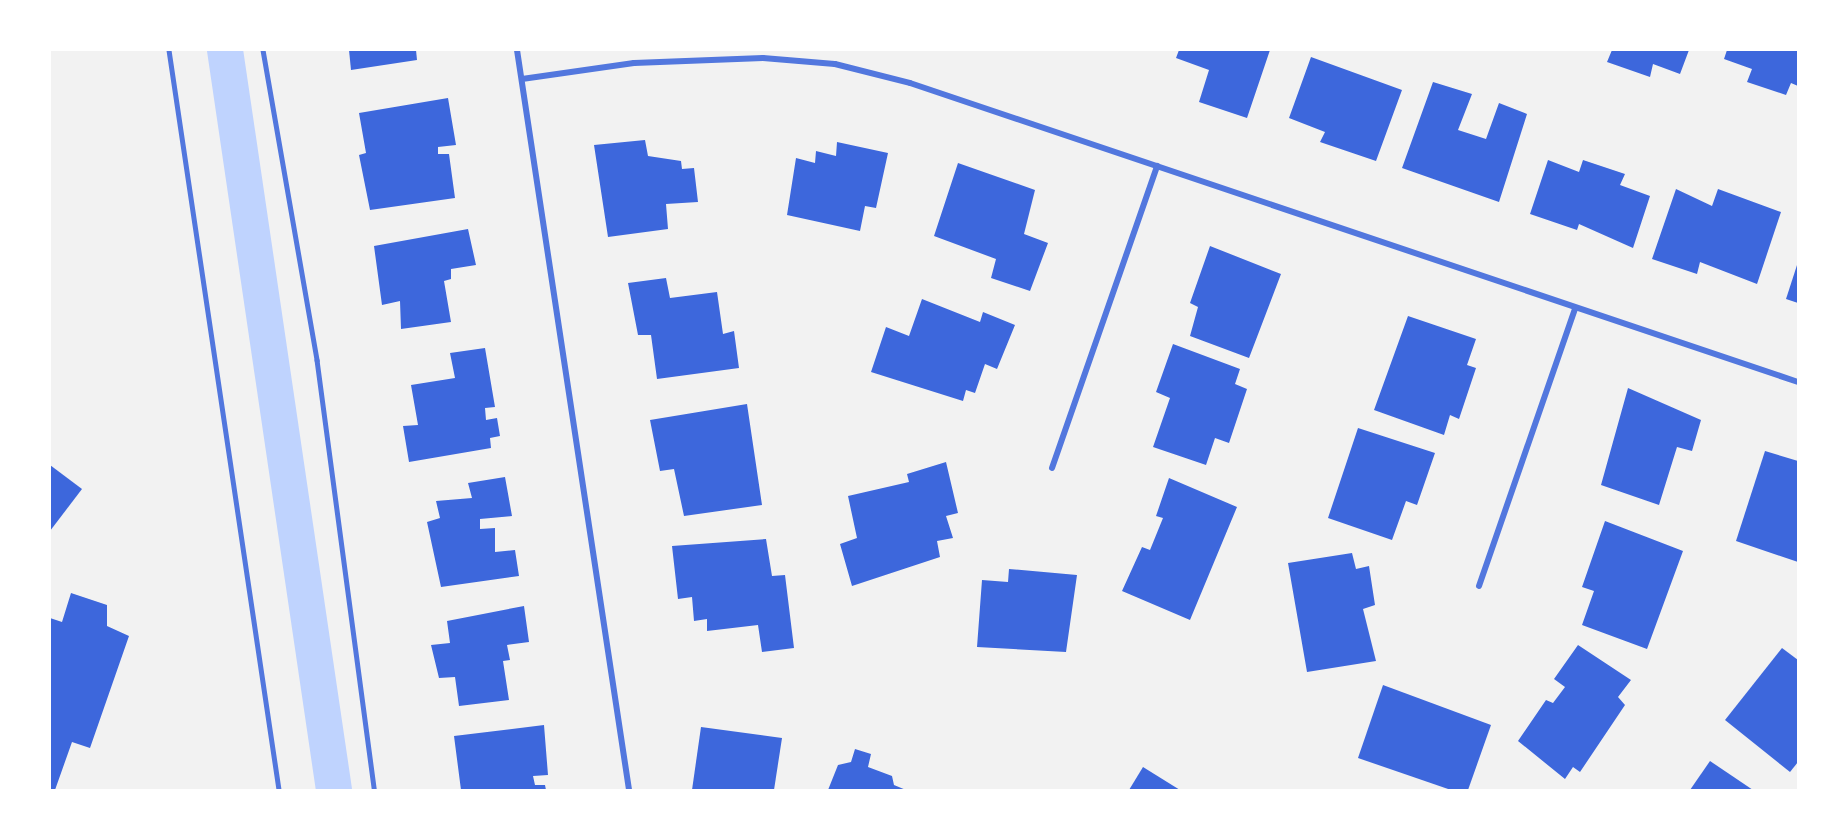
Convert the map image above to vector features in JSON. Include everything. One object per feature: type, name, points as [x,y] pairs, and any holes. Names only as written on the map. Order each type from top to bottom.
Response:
[{"type":"street","points":[[517,50],[628,790]]},
{"type":"street","points":[[522,80],[634,63],[763,58],[835,64],[910,83],[1798,382]]},
{"type":"street","points":[[1052,468],[1157,166]]},
{"type":"street","points":[[1479,586],[1575,308]]},
{"type":"lane","points":[[169,50],[279,790]]},
{"type":"lane","points":[[263,50],[317,360],[374,790]]},
{"type":"building","points":[[349,50],[416,50],[417,60],[351,70]]},
{"type":"building","points":[[1179,50],[1270,50],[1247,118],[1199,102],[1209,70],[1176,58]]},
{"type":"building","points":[[1612,50],[1689,50],[1680,74],[1653,64],[1650,77],[1607,62]]},
{"type":"building","points":[[1727,50],[1798,50],[1798,86],[1791,83],[1786,95],[1747,82],[1752,69],[1724,59]]},
{"type":"building","points":[[1311,57],[1402,90],[1376,161],[1320,142],[1325,132],[1289,118]]},
{"type":"building","points":[[1433,82],[1472,94],[1458,130],[1486,139],[1499,103],[1527,114],[1499,202],[1402,168]]},
{"type":"building","points":[[448,98],[456,145],[438,147],[438,154],[449,154],[455,198],[370,210],[359,155],[366,153],[359,113]]},
{"type":"building","points":[[645,140],[648,156],[681,161],[682,169],[694,168],[698,202],[666,204],[668,229],[608,237],[594,145]]},
{"type":"building","points":[[837,142],[888,153],[876,208],[865,206],[860,231],[787,215],[796,158],[815,163],[816,151],[836,156]]},
{"type":"building","points":[[1548,160],[1579,172],[1583,160],[1625,174],[1620,185],[1650,196],[1633,248],[1579,224],[1577,230],[1530,214]]},
{"type":"building","points":[[958,163],[1035,190],[1024,234],[1048,243],[1030,291],[991,278],[996,259],[934,236]]},
{"type":"building","points":[[1676,189],[1712,206],[1718,189],[1781,212],[1757,284],[1700,262],[1697,274],[1652,259]]},
{"type":"building","points":[[468,229],[476,265],[451,269],[451,279],[444,281],[451,322],[401,329],[400,301],[382,305],[374,246]]},
{"type":"building","points":[[1210,246],[1281,274],[1249,358],[1190,336],[1198,307],[1190,303]]},
{"type":"building","points":[[1798,262],[1798,303],[1786,299]]},
{"type":"building","points":[[666,278],[670,298],[717,292],[723,334],[734,331],[739,368],[657,379],[651,335],[638,335],[628,283]]},
{"type":"building","points":[[922,299],[980,322],[983,312],[1015,325],[997,369],[985,364],[975,393],[966,390],[963,401],[871,372],[886,327],[909,336]]},
{"type":"building","points":[[1408,316],[1476,339],[1467,365],[1476,368],[1459,419],[1450,415],[1444,435],[1374,410]]},
{"type":"building","points":[[1173,344],[1240,369],[1235,384],[1247,389],[1229,443],[1215,438],[1206,465],[1153,447],[1170,398],[1156,392]]},
{"type":"building","points":[[485,348],[495,407],[485,408],[486,420],[497,418],[500,436],[490,438],[491,448],[409,462],[403,426],[418,425],[411,385],[455,378],[450,353]]},
{"type":"building","points":[[1628,388],[1701,420],[1692,451],[1677,447],[1659,505],[1601,485]]},
{"type":"building","points":[[747,404],[762,505],[684,516],[674,469],[660,471],[650,420]]},
{"type":"building","points":[[1358,428],[1435,453],[1417,505],[1406,501],[1392,540],[1328,518]]},
{"type":"building","points":[[1765,451],[1798,461],[1798,562],[1736,541]]},
{"type":"building","points":[[946,462],[958,513],[946,516],[953,538],[937,541],[940,557],[852,586],[840,544],[857,538],[848,496],[909,482],[907,474]]},
{"type":"building","points":[[50,465],[82,489],[50,531]]},
{"type":"building","points":[[505,477],[512,516],[480,519],[480,529],[495,528],[495,552],[515,550],[519,576],[441,587],[427,522],[440,518],[436,501],[472,498],[468,483]]},
{"type":"building","points":[[1169,478],[1237,507],[1190,620],[1122,591],[1142,547],[1150,550],[1163,518],[1156,516]]},
{"type":"building","points":[[1605,521],[1683,551],[1647,649],[1582,625],[1594,591],[1582,587]]},
{"type":"building","points":[[766,539],[772,576],[785,575],[794,648],[762,652],[758,625],[707,631],[707,619],[694,621],[692,597],[678,599],[672,546]]},
{"type":"building","points":[[1352,553],[1356,569],[1369,566],[1375,605],[1363,609],[1376,661],[1307,672],[1288,563]]},
{"type":"building","points":[[1009,569],[1077,575],[1066,652],[977,647],[982,580],[1008,582]]},
{"type":"building","points":[[71,593],[107,605],[107,626],[129,636],[90,748],[72,742],[55,790],[50,790],[50,618],[62,622]]},
{"type":"building","points":[[524,606],[529,642],[507,645],[510,660],[503,661],[509,700],[459,706],[455,677],[439,678],[431,645],[450,643],[447,621]]},
{"type":"building","points":[[1578,645],[1631,680],[1618,697],[1625,705],[1580,772],[1573,767],[1565,779],[1518,741],[1546,700],[1553,703],[1565,687],[1554,679]]},
{"type":"building","points":[[1782,648],[1798,660],[1798,762],[1790,772],[1725,720]]},
{"type":"building","points":[[1383,685],[1491,725],[1468,790],[1451,790],[1358,758]]},
{"type":"building","points":[[544,725],[548,775],[533,776],[535,785],[545,785],[546,790],[461,790],[454,736]]},
{"type":"building","points":[[701,727],[782,738],[774,790],[692,790]]},
{"type":"building","points":[[855,749],[871,754],[868,767],[892,776],[894,785],[906,790],[828,790],[838,765],[851,762]]},
{"type":"building","points":[[1710,761],[1753,790],[1690,790]]},
{"type":"building","points":[[1143,767],[1180,790],[1129,790]]},
{"type":"waterway","points":[[225,50],[334,790]]}]
